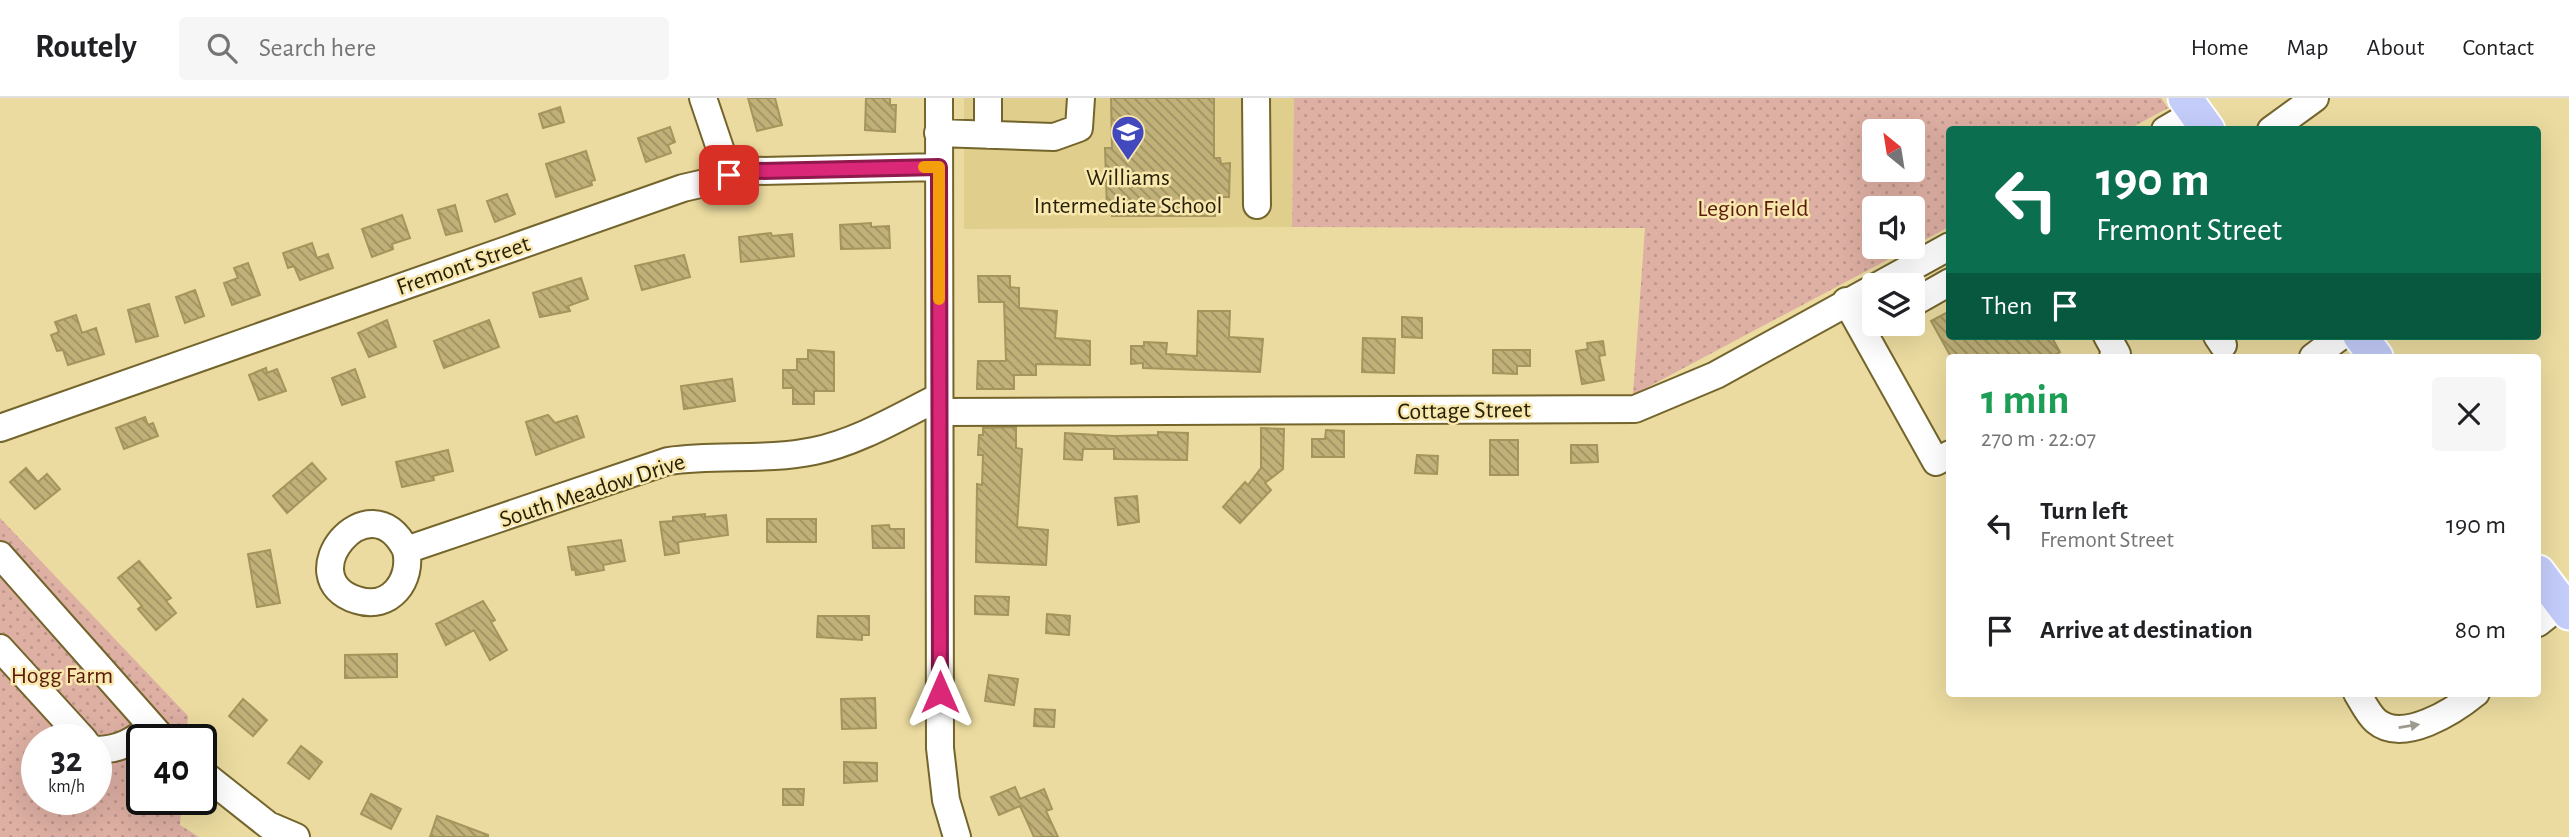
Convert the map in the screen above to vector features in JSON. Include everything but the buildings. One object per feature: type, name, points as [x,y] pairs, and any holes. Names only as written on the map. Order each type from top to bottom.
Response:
[{"type":"main road","points":[[2363,340],[2374,354]]},
{"type":"main road","points":[[2541,579],[2556,613]]},
{"type":"street","points":[[703,98],[729,175]]},
{"type":"street","points":[[939,98],[940,748],[946,800],[957,837]]},
{"type":"street","points":[[988,98],[988,135]]},
{"type":"street","points":[[938,132],[1054,137],[1079,128],[1081,98]]},
{"type":"street","points":[[1256,98],[1256,205]]},
{"type":"street","points":[[2277,126],[2315,98]]},
{"type":"street","points":[[2172,126],[2196,113]]},
{"type":"street","name":"Fremont Street","points":[[0,428],[683,188],[729,175],[757,171],[939,167]]},
{"type":"street","name":"Cottage Street","points":[[939,405],[1635,409],[1716,375],[1946,248]]},
{"type":"street","points":[[1925,259],[1945,285],[1925,296]]},
{"type":"street","points":[[1846,301],[1862,319]]},
{"type":"street","points":[[1873,336],[1936,462],[1946,456]]},
{"type":"street","points":[[2317,354],[2335,340]]},
{"type":"street","name":"South Meadow Drive","points":[[406,550],[668,461],[704,456],[785,456],[834,446],[939,405]]},
{"type":"street","points":[[3,566],[150,724]]},
{"type":"street","points":[[0,648],[69,724]]},
{"type":"street","points":[[2360,697],[2376,722],[2400,729],[2439,720],[2471,697]]},
{"type":"street","points":[[217,785],[268,825],[296,837]]},
{"type":"shaded area","name":"Williams Intermediate School","points":[[964,98],[1294,98],[1292,227],[964,229]]},
{"type":"green space","name":"Legion Field","points":[[1294,98],[2161,98],[2168,108],[2135,126],[1946,126],[1946,229],[1925,240],[1925,196],[1862,196],[1862,259],[1888,259],[1633,395],[1645,228],[1292,227]]},
{"type":"green space","name":"Hogg Farm","points":[[0,518],[188,716],[187,724],[126,724],[126,815],[181,815],[180,825],[199,837],[0,837]]},
{"type":"slow traffic","points":[[924,167],[939,167],[939,299]]},
{"type":"place","name":"Williams Intermediate School","points":[[1128,162]]},
{"type":"route","points":[[729,175],[757,171],[939,167],[940,692]]}]
